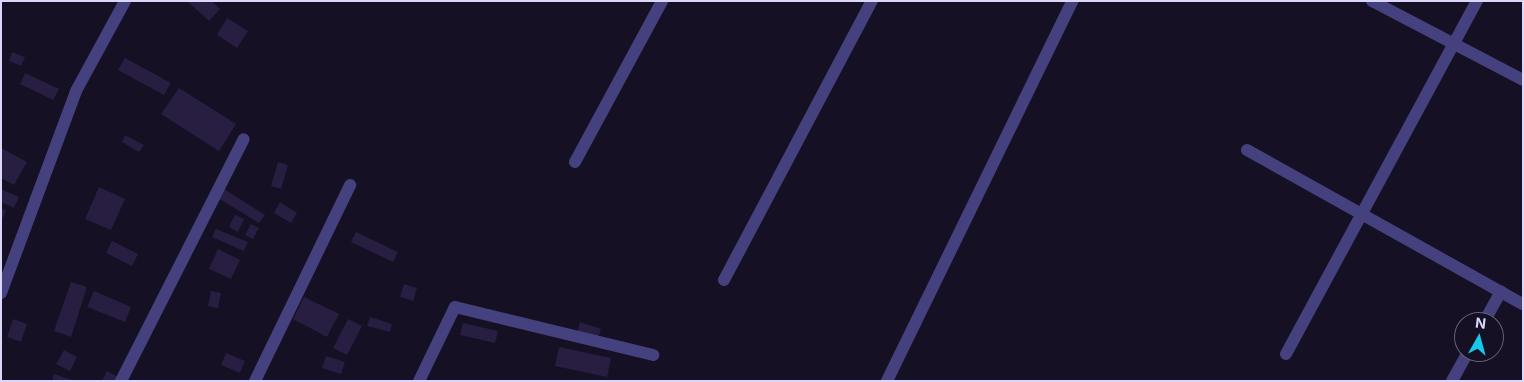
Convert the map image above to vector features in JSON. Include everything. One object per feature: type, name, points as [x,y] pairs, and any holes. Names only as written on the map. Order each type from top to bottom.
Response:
[{"type":"street","points":[[1,293],[76,91],[125,1]]},
{"type":"street","points":[[575,162],[662,1]]},
{"type":"street","points":[[724,280],[872,1]]},
{"type":"street","points":[[888,381],[1072,1]]},
{"type":"street","points":[[1372,1],[1523,80]]},
{"type":"street","points":[[1286,354],[1478,1]]},
{"type":"street","points":[[121,381],[244,139]]},
{"type":"street","points":[[1247,150],[1523,304]]},
{"type":"street","points":[[255,381],[350,186]]},
{"type":"street","points":[[1489,312],[1500,291]]},
{"type":"street","points":[[419,381],[455,307],[653,355]]},
{"type":"street","points":[[1452,381],[1462,362]]},
{"type":"building","points":[[187,1],[212,1],[220,9],[209,21]]},
{"type":"building","points":[[227,18],[248,31],[237,48],[217,35]]},
{"type":"building","points":[[12,52],[25,57],[21,66],[9,61]]},
{"type":"building","points":[[125,58],[171,83],[164,95],[118,70]]},
{"type":"building","points":[[25,73],[59,89],[53,100],[20,84]]},
{"type":"building","points":[[179,88],[236,124],[219,151],[161,114]]},
{"type":"building","points":[[125,135],[144,145],[139,152],[122,142]]},
{"type":"building","points":[[1,148],[27,162],[14,185],[1,178]]},
{"type":"building","points":[[278,162],[288,165],[281,189],[271,186]]},
{"type":"building","points":[[99,187],[125,199],[111,230],[85,219]]},
{"type":"building","points":[[1,189],[19,197],[14,208],[1,202]]},
{"type":"building","points":[[224,189],[265,215],[259,223],[218,198]]},
{"type":"building","points":[[280,202],[297,213],[291,223],[274,213]]},
{"type":"building","points":[[1,208],[6,211],[1,222]]},
{"type":"building","points":[[235,215],[244,219],[238,232],[229,227]]},
{"type":"building","points":[[251,224],[259,228],[253,239],[245,235]]},
{"type":"building","points":[[216,229],[248,242],[244,251],[212,237]]},
{"type":"building","points":[[356,232],[398,252],[393,262],[351,242]]},
{"type":"building","points":[[112,241],[138,254],[132,266],[106,253]]},
{"type":"building","points":[[218,249],[240,260],[231,279],[209,269]]},
{"type":"building","points":[[71,282],[87,287],[71,337],[54,331]]},
{"type":"building","points":[[404,284],[417,288],[413,301],[400,297]]},
{"type":"building","points":[[94,291],[131,307],[125,322],[87,307]]},
{"type":"building","points":[[211,291],[221,293],[218,308],[208,306]]},
{"type":"building","points":[[304,297],[339,314],[327,337],[293,319]]},
{"type":"building","points":[[370,317],[392,324],[390,332],[367,326]]},
{"type":"building","points":[[13,319],[27,324],[21,342],[7,337]]},
{"type":"building","points":[[348,319],[362,326],[347,355],[333,348]]},
{"type":"building","points":[[580,322],[601,329],[598,339],[577,332]]},
{"type":"building","points":[[463,323],[498,331],[495,343],[460,335]]},
{"type":"building","points":[[559,347],[611,358],[607,377],[555,366]]},
{"type":"building","points":[[64,350],[77,357],[70,371],[56,364]]},
{"type":"building","points":[[226,353],[245,361],[240,373],[221,365]]},
{"type":"building","points":[[326,356],[345,362],[341,374],[322,368]]},
{"type":"building","points":[[107,371],[118,377],[116,381],[102,381]]},
{"type":"building","points":[[54,374],[72,380],[72,381],[52,381]]}]
